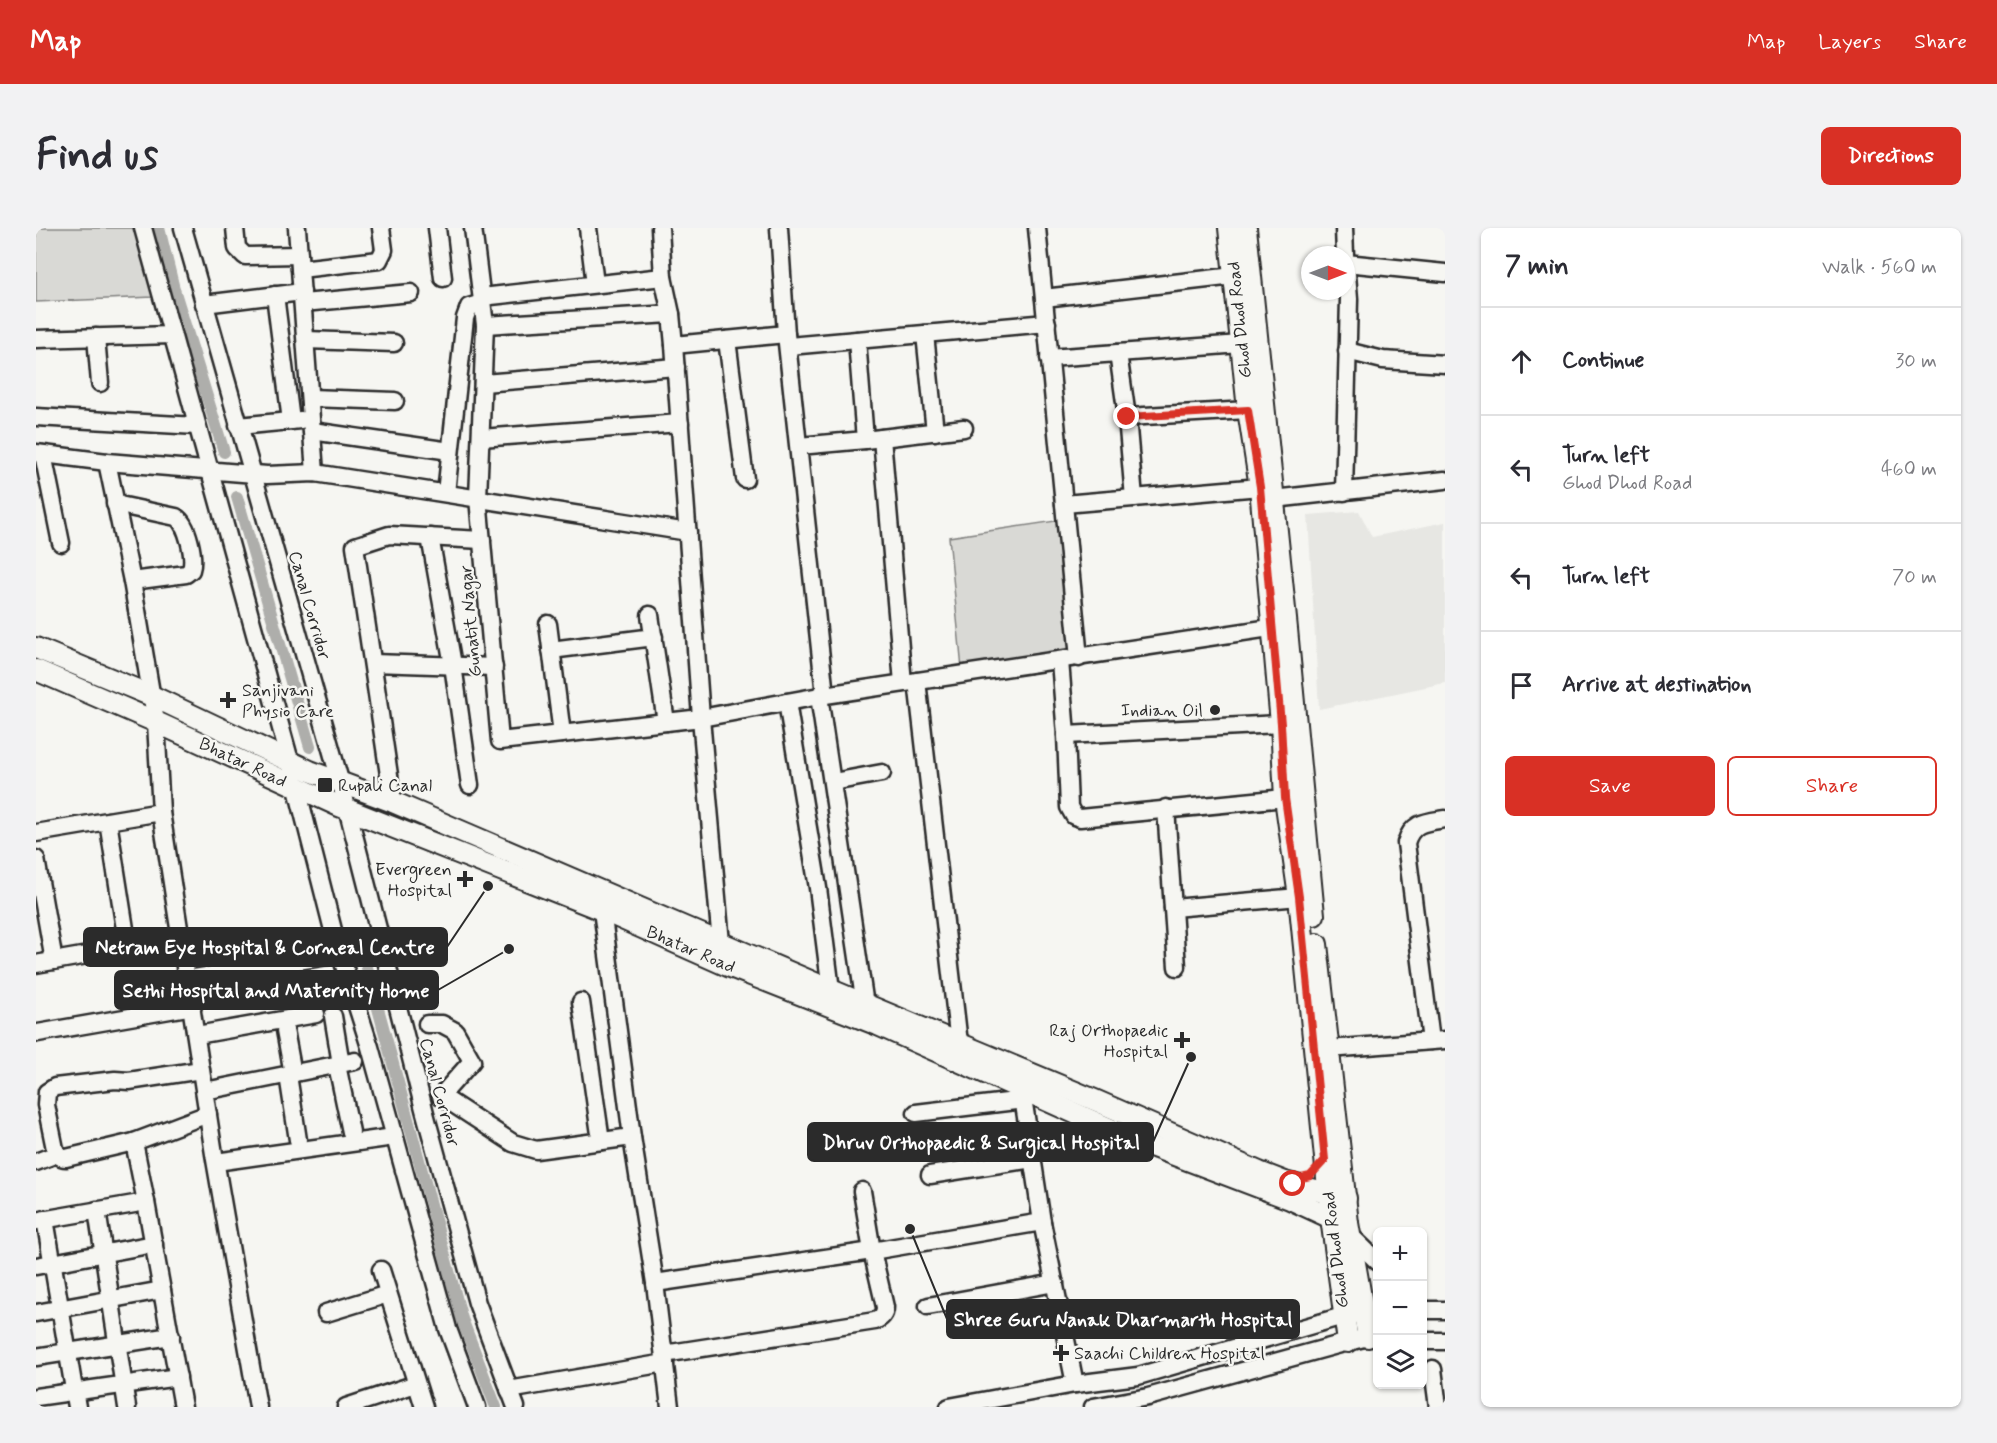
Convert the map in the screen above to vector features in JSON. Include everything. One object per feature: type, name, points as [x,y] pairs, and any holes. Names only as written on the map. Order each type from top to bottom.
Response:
[{"type":"main road","name":"Ghod Dhod Road","points":[[1229,228],[1248,410],[1267,493],[1279,627],[1285,798],[1299,897],[1325,1160],[1337,1196],[1343,1225],[1336,1258],[1348,1342]]},
{"type":"main road","points":[[1246,228],[1267,493]]},
{"type":"main road","points":[[36,648],[152,696],[341,784],[393,802],[719,952],[831,990],[1029,1072],[1287,1191],[1337,1196],[1329,1049],[1279,627]]},
{"type":"main road","name":"Bhatar Road","points":[[36,670],[348,810],[602,910],[719,952],[1023,1095],[1135,1140],[1287,1191],[1343,1225]]},
{"type":"main road","points":[[1287,1191],[1310,1176],[1325,1160]]},
{"type":"main road","points":[[1287,1191],[1320,1226],[1336,1258]]},
{"type":"main road","points":[[1343,1225],[1371,1312],[1373,1338]]},
{"type":"street","points":[[143,228],[290,761],[340,954],[370,1047],[448,1329],[477,1407]]},
{"type":"street","name":"Canal Corridor","points":[[183,228],[341,784],[425,1113],[474,1292],[516,1407]]},
{"type":"street","points":[[235,228],[237,248],[245,256],[300,262],[379,260],[384,250],[381,228]]},
{"type":"street","points":[[297,228],[315,473]]},
{"type":"street","points":[[437,228],[443,278]]},
{"type":"street","name":"Gunatit Nagar","points":[[476,228],[485,325],[478,498],[500,741],[562,734]]},
{"type":"street","points":[[588,228],[595,284]]},
{"type":"street","points":[[660,228],[663,277],[676,367],[719,952]]},
{"type":"street","points":[[779,228],[787,340],[822,695],[865,1005]]},
{"type":"street","points":[[1037,228],[1079,658]]},
{"type":"street","points":[[1344,228],[1345,246]]},
{"type":"street","points":[[1355,264],[1445,273]]},
{"type":"street","points":[[1044,298],[1234,276]]},
{"type":"street","points":[[446,493],[467,312],[470,307],[482,300],[663,277]]},
{"type":"street","points":[[204,304],[274,295],[303,297],[411,293]]},
{"type":"street","points":[[274,295],[291,421]]},
{"type":"street","points":[[1344,492],[1349,300]]},
{"type":"street","points":[[485,325],[670,314]]},
{"type":"street","points":[[674,345],[727,340],[857,340],[1047,323]]},
{"type":"street","points":[[36,339],[172,334]]},
{"type":"street","points":[[925,334],[935,432]]},
{"type":"street","points":[[96,337],[100,383]]},
{"type":"street","points":[[306,340],[394,343]]},
{"type":"street","points":[[727,340],[745,479]]},
{"type":"street","points":[[857,340],[910,682],[959,1043]]},
{"type":"street","points":[[1049,358],[1241,344]]},
{"type":"street","points":[[1347,351],[1383,360],[1445,364]]},
{"type":"street","points":[[1118,353],[1127,417],[1134,498]]},
{"type":"street","points":[[483,383],[676,367]]},
{"type":"street","points":[[310,398],[395,401]]},
{"type":"street","points":[[1127,417],[1248,410]]},
{"type":"street","points":[[36,417],[197,426]]},
{"type":"street","points":[[238,426],[291,421],[450,451]]},
{"type":"street","points":[[481,438],[680,423]]},
{"type":"street","points":[[799,446],[964,428]]},
{"type":"street","points":[[61,543],[40,453],[107,462],[252,474],[315,473],[688,532]]},
{"type":"street","points":[[107,462],[132,581],[152,696],[156,722],[161,812],[215,1158],[258,1407]]},
{"type":"street","points":[[1064,504],[1134,498],[1344,492],[1445,480]]},
{"type":"street","points":[[115,504],[176,517],[181,520],[186,531],[193,564],[191,570],[186,574],[132,581]]},
{"type":"street","points":[[393,802],[356,546],[389,535],[482,540]]},
{"type":"street","points":[[430,537],[453,665],[470,785]]},
{"type":"street","points":[[651,615],[666,722]]},
{"type":"street","points":[[548,624],[562,734],[702,718],[822,695],[1279,627]]},
{"type":"street","points":[[551,650],[654,637]]},
{"type":"street","points":[[1060,661],[1069,807],[1074,816],[1080,818],[1285,798]]},
{"type":"street","points":[[373,663],[494,667]]},
{"type":"street","points":[[787,702],[818,888],[831,990]]},
{"type":"street","points":[[1066,735],[1281,724]]},
{"type":"street","points":[[833,782],[882,773]]},
{"type":"street","points":[[1167,808],[1176,967]]},
{"type":"street","points":[[36,832],[161,812]]},
{"type":"street","points":[[1329,1049],[1438,1041],[1406,843],[1409,833],[1416,826],[1445,819]]},
{"type":"street","points":[[108,821],[128,948]]},
{"type":"street","points":[[36,859],[54,961]]},
{"type":"street","points":[[1173,908],[1299,897]]},
{"type":"street","points":[[602,910],[632,1137],[655,1283],[670,1407]]},
{"type":"street","points":[[36,964],[128,948],[182,942]]},
{"type":"street","points":[[188,979],[340,954]]},
{"type":"street","points":[[581,1002],[601,1141]]},
{"type":"street","points":[[38,1034],[193,1006]]},
{"type":"street","points":[[197,1035],[316,1014]]},
{"type":"street","points":[[333,1016],[344,1064],[351,1132]]},
{"type":"street","points":[[427,1024],[442,1024],[455,1031],[472,1061],[441,1096],[513,1143],[536,1150],[632,1137]]},
{"type":"street","points":[[285,1029],[298,1140]]},
{"type":"street","points":[[205,1091],[344,1064]]},
{"type":"street","points":[[201,1070],[129,1082],[115,1080],[55,1088],[47,1092],[41,1106],[57,1154],[62,1158],[134,1142],[208,1114]]},
{"type":"street","points":[[1029,1072],[1023,1095],[1042,1222],[1075,1384]]},
{"type":"street","points":[[916,1113],[1023,1095]]},
{"type":"street","points":[[215,1158],[298,1140],[369,1129]]},
{"type":"street","points":[[215,1158],[394,1137]]},
{"type":"street","points":[[134,1142],[183,1407]]},
{"type":"street","points":[[36,1162],[57,1154]]},
{"type":"street","points":[[930,1175],[1033,1158]]},
{"type":"street","points":[[509,1390],[664,1359],[875,1322],[881,1318],[885,1307],[872,1251],[862,1191]]},
{"type":"street","points":[[76,1399],[60,1309],[44,1264],[40,1220],[146,1202]]},
{"type":"street","points":[[97,1210],[126,1407]]},
{"type":"street","points":[[655,1283],[872,1251],[1042,1222]]},
{"type":"street","name":"Bhatar Road","points":[[1343,1225],[1373,1258]]},
{"type":"street","points":[[44,1264],[154,1244]]},
{"type":"street","points":[[381,1270],[424,1407]]},
{"type":"street","points":[[928,1306],[1055,1283]]},
{"type":"street","points":[[36,1313],[162,1290]]},
{"type":"street","points":[[326,1313],[388,1294]]},
{"type":"street","points":[[949,1407],[981,1404],[1075,1384],[1138,1376],[1343,1316],[1371,1312]]},
{"type":"street","points":[[36,1357],[171,1336]]},
{"type":"street","points":[[1093,1407],[1148,1397],[1348,1342],[1373,1338]]},
{"type":"street","points":[[1259,1340],[1266,1365]]},
{"type":"street","points":[[1427,1341],[1445,1341]]},
{"type":"street","points":[[1433,1369],[1438,1407]]},
{"type":"street","points":[[36,1397],[76,1399],[123,1384],[178,1377]]},
{"type":"street","points":[[346,1407],[416,1384]]},
{"type":"shaded area","points":[[36,228],[135,228],[153,297],[36,302]]},
{"type":"shaded area","points":[[1359,511],[1372,537],[1445,522],[1445,683],[1319,709],[1308,515]]},
{"type":"shaded area","points":[[1062,520],[1075,654],[962,669],[949,537]]},
{"type":"waterway","points":[[159,228],[174,289],[224,452]]},
{"type":"waterway","points":[[237,497],[310,747]]},
{"type":"waterway","points":[[359,938],[462,1319],[496,1407]]},
{"type":"place","name":"Sanjivani Physio Care","points":[[228,700]]},
{"type":"place","name":"Indian Oil","points":[[1215,710]]},
{"type":"place","name":"Rupali Canal","points":[[325,785]]},
{"type":"place","name":"Evergreen Hospital","points":[[465,879]]},
{"type":"place","name":"Netram Eye Hospital & Corneal Centre","points":[[488,886]]},
{"type":"place","name":"Sethi Hospital and Maternity Home","points":[[509,949]]},
{"type":"place","name":"Raj Orthopaedic Hospital","points":[[1182,1040]]},
{"type":"place","name":"Dhruv Orthopaedic & Surgical Hospital","points":[[1191,1057]]},
{"type":"place","name":"Shree Guru Nanak Dharmarth Hospital","points":[[910,1229]]},
{"type":"place","name":"Saachi Children Hospital","points":[[1061,1353]]},
{"type":"route","points":[[1127,417],[1248,410],[1260,487],[1281,724],[1285,798],[1299,897],[1325,1160],[1310,1176],[1285,1182],[1293,1184]]}]
